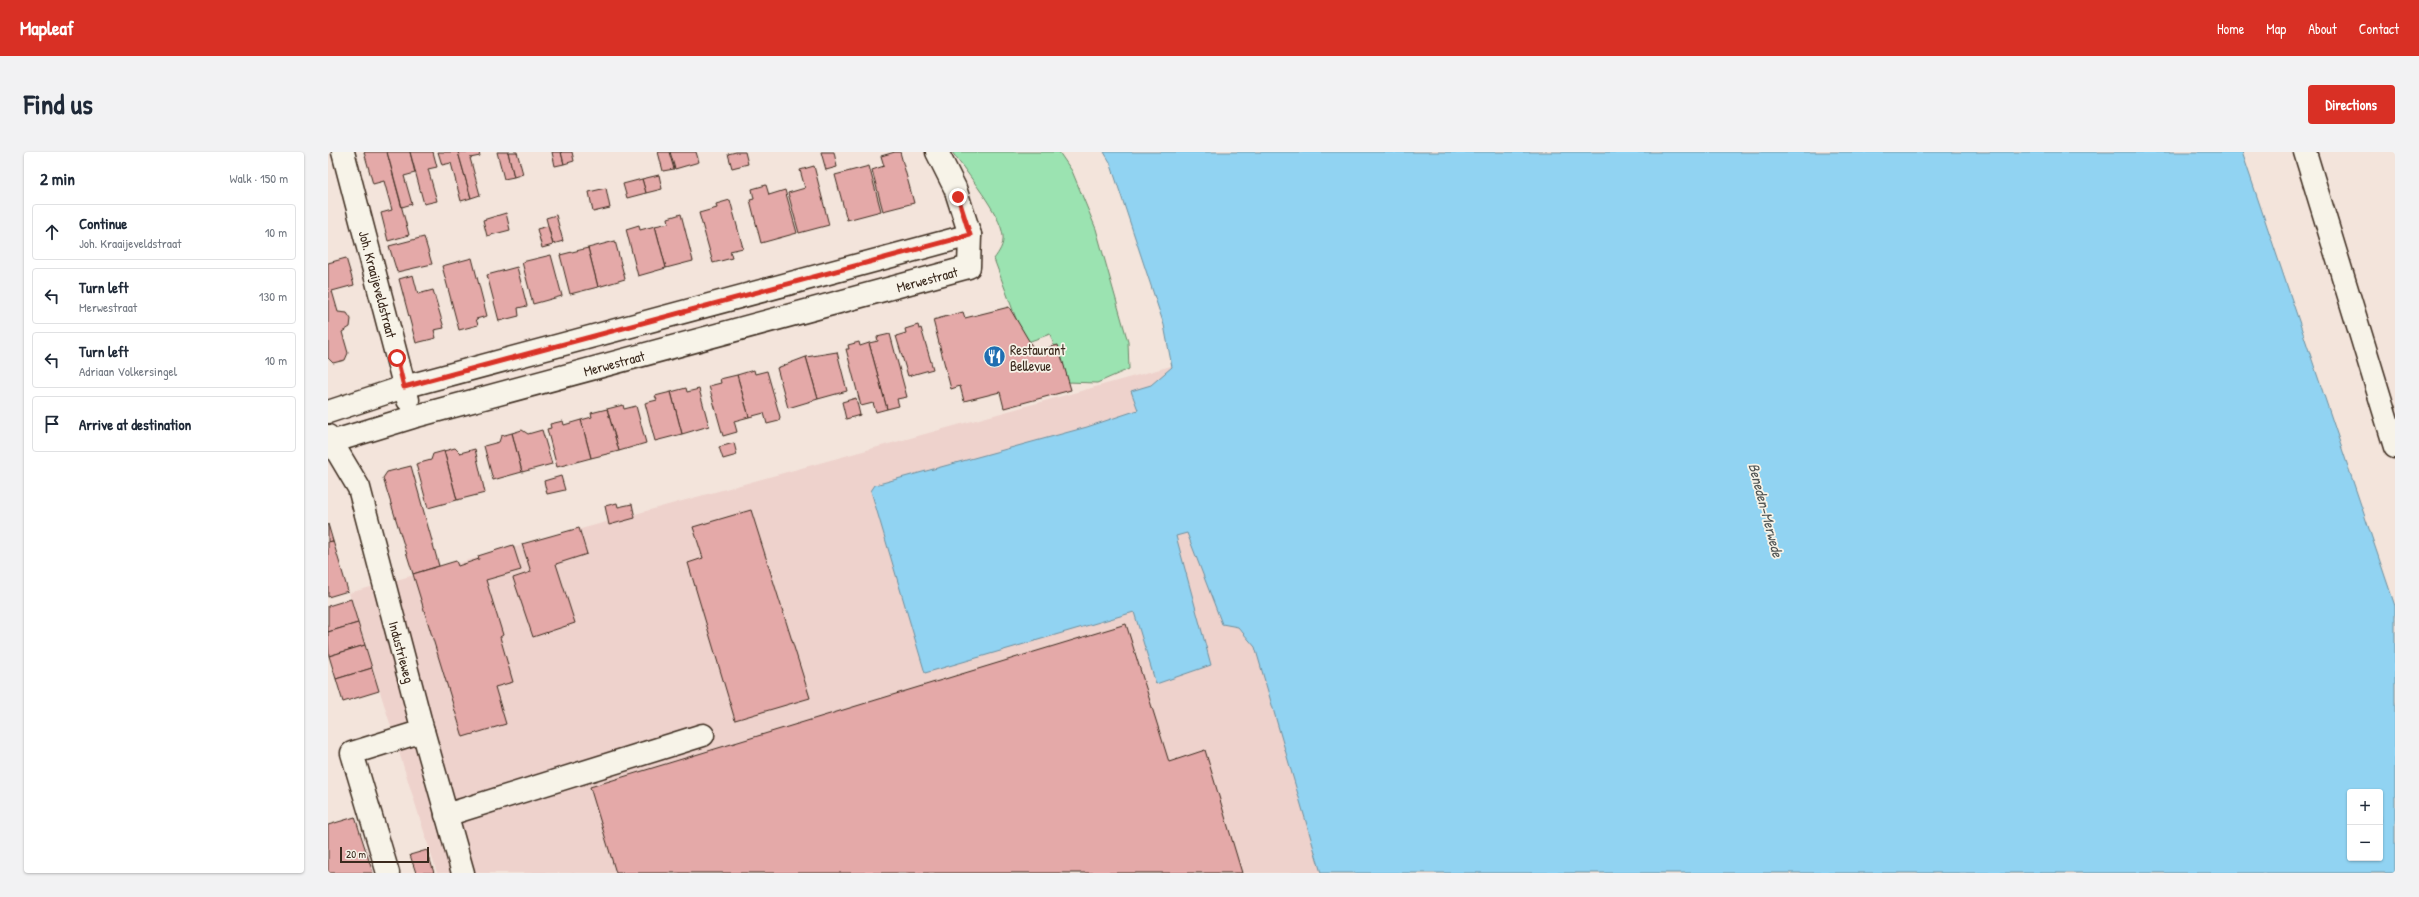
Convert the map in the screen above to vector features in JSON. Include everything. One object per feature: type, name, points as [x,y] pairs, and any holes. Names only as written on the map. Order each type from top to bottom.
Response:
[{"type":"street","name":"Joh. Kraaijeveldstraat","points":[[343,152],[413,417]]},
{"type":"street","points":[[328,412],[404,387],[970,235],[955,188],[938,152]]},
{"type":"street","points":[[2305,152],[2395,447]]},
{"type":"street","name":"Merwestraat","points":[[329,441],[969,267],[970,235]]},
{"type":"street","name":"Industrieweg","points":[[329,441],[359,488],[422,731],[463,873]]},
{"type":"street","points":[[388,873],[352,753],[422,731]]},
{"type":"street","points":[[446,815],[703,735]]},
{"type":"shaded area","points":[[1280,336],[1418,873],[437,873],[349,593]]},
{"type":"green space","points":[[952,152],[1059,152],[1072,171],[1096,229],[1128,342],[1129,369],[1097,383],[1067,382],[1050,334],[1025,343],[994,259],[1003,242],[1001,227],[990,205]]},
{"type":"water","name":"Beneden-Merwede","points":[[1104,152],[2242,152],[2395,606],[2395,873],[1321,873],[1255,647],[1238,627],[1222,624],[1187,533],[1176,536],[1211,665],[1156,684],[1134,612],[925,673],[871,491],[875,485],[1087,427],[1138,410],[1131,391],[1151,385],[1172,367],[1164,325],[1110,162]]},
{"type":"building","points":[[364,152],[387,152],[409,235],[388,241],[381,213],[392,210],[384,181],[373,184]]},
{"type":"building","points":[[387,152],[410,152],[415,173],[404,176],[412,204],[402,207]]},
{"type":"building","points":[[410,152],[433,152],[437,167],[428,169],[437,201],[424,204]]},
{"type":"building","points":[[438,152],[458,152],[471,198],[461,201],[451,163],[442,165]]},
{"type":"building","points":[[458,152],[479,152],[480,156],[470,158],[480,195],[471,198]]},
{"type":"building","points":[[497,152],[508,152],[514,177],[504,179]]},
{"type":"building","points":[[508,152],[517,152],[523,174],[514,177]]},
{"type":"building","points":[[552,152],[561,152],[564,164],[555,166]]},
{"type":"building","points":[[561,152],[572,152],[574,161],[564,164]]},
{"type":"building","points":[[658,152],[669,152],[674,169],[663,171]]},
{"type":"building","points":[[670,152],[696,152],[699,162],[675,169]]},
{"type":"building","points":[[745,152],[748,164],[732,168],[728,154]]},
{"type":"building","points":[[821,152],[834,152],[837,167],[826,170]]},
{"type":"building","points":[[900,152],[914,203],[883,211],[872,170],[884,166],[881,156]]},
{"type":"building","points":[[814,166],[829,225],[799,233],[788,193],[805,188],[800,170]]},
{"type":"building","points":[[869,166],[881,211],[847,220],[835,175]]},
{"type":"building","points":[[659,175],[662,189],[646,193],[642,179]]},
{"type":"building","points":[[642,179],[646,193],[627,198],[623,184]]},
{"type":"building","points":[[766,185],[769,195],[785,190],[797,233],[761,243],[750,200],[754,199],[752,189]]},
{"type":"building","points":[[606,188],[610,208],[593,212],[589,192]]},
{"type":"building","points":[[730,200],[743,248],[730,251],[732,258],[713,263],[699,213],[717,208],[716,204]]},
{"type":"building","points":[[506,213],[510,230],[487,236],[483,220]]},
{"type":"building","points":[[681,214],[693,261],[666,268],[655,226],[669,223],[668,218]]},
{"type":"building","points":[[556,215],[563,241],[553,244],[546,218]]},
{"type":"building","points":[[639,225],[640,230],[655,226],[666,268],[638,276],[626,229]]},
{"type":"building","points":[[548,226],[553,245],[542,248],[537,229]]},
{"type":"building","points":[[424,237],[432,264],[397,272],[389,246]]},
{"type":"building","points":[[615,241],[625,279],[598,287],[588,248]]},
{"type":"building","points":[[588,248],[598,287],[570,294],[560,255]]},
{"type":"building","points":[[551,255],[562,296],[533,304],[522,262]]},
{"type":"building","points":[[346,258],[354,285],[332,291],[338,312],[347,313],[351,319],[350,327],[342,332],[348,353],[345,360],[333,363],[328,358],[328,263]]},
{"type":"building","points":[[472,258],[487,316],[476,319],[478,325],[459,330],[442,266]]},
{"type":"building","points":[[517,267],[527,306],[518,308],[519,316],[499,321],[487,275]]},
{"type":"building","points":[[413,275],[418,294],[433,290],[444,328],[434,330],[436,338],[416,343],[399,279]]},
{"type":"building","points":[[1009,307],[1035,351],[1058,345],[1071,390],[1004,408],[1000,392],[964,401],[960,386],[951,389],[933,320],[963,312],[965,318]]},
{"type":"building","points":[[918,325],[919,329],[921,328],[933,369],[908,376],[896,336],[906,333],[905,329]]},
{"type":"building","points":[[890,334],[907,397],[897,399],[899,406],[887,409],[869,343],[878,341],[877,337]]},
{"type":"building","points":[[859,342],[860,346],[869,343],[887,409],[876,412],[873,403],[861,406],[846,349],[849,349],[848,345]]},
{"type":"building","points":[[837,352],[847,391],[818,399],[806,357]]},
{"type":"building","points":[[806,357],[818,399],[788,408],[777,368]]},
{"type":"building","points":[[754,370],[755,374],[767,371],[780,417],[779,421],[767,424],[764,413],[749,417],[737,375]]},
{"type":"building","points":[[737,375],[749,417],[734,421],[737,432],[723,436],[709,386],[721,383],[720,379]]},
{"type":"building","points":[[686,388],[687,392],[699,389],[709,426],[682,434],[671,392]]},
{"type":"building","points":[[671,392],[682,434],[655,441],[645,403],[657,400],[655,396]]},
{"type":"building","points":[[856,398],[860,415],[846,419],[842,402]]},
{"type":"building","points":[[623,405],[624,409],[636,406],[646,443],[619,451],[607,409]]},
{"type":"building","points":[[607,409],[619,451],[591,458],[581,420],[592,417],[591,413]]},
{"type":"building","points":[[581,420],[591,458],[557,467],[547,429],[551,428],[550,424],[563,421],[564,425]]},
{"type":"building","points":[[522,430],[528,434],[542,430],[552,464],[522,472],[512,433]]},
{"type":"building","points":[[512,433],[522,472],[493,480],[484,446],[499,442],[501,436]]},
{"type":"building","points":[[734,443],[737,455],[723,459],[719,447]]},
{"type":"building","points":[[455,448],[460,453],[475,449],[485,493],[457,500],[444,451]]},
{"type":"building","points":[[444,451],[457,500],[428,508],[416,464],[431,460],[433,454]]},
{"type":"building","points":[[411,466],[439,566],[413,574],[383,478],[387,472]]},
{"type":"building","points":[[561,476],[565,490],[547,494],[544,481]]},
{"type":"building","points":[[617,503],[618,507],[632,504],[635,518],[609,525],[605,506]]},
{"type":"building","points":[[751,510],[810,698],[735,720],[688,563],[703,558],[693,527]]},
{"type":"building","points":[[328,524],[333,541],[328,542]]},
{"type":"building","points":[[579,528],[587,554],[556,564],[575,623],[533,637],[513,578],[531,572],[522,544]]},
{"type":"building","points":[[333,541],[348,591],[328,597],[328,542]]},
{"type":"building","points":[[513,545],[521,570],[486,580],[503,635],[500,637],[513,682],[495,687],[506,724],[463,737],[413,574],[456,561],[458,566],[479,559],[478,556]]},
{"type":"building","points":[[351,599],[358,623],[328,632],[328,606]]},
{"type":"building","points":[[358,623],[365,645],[329,656],[328,632]]},
{"type":"building","points":[[1126,624],[1169,762],[1205,750],[1242,873],[616,873],[590,787]]},
{"type":"building","points":[[365,645],[372,668],[336,679],[329,656]]},
{"type":"building","points":[[372,668],[379,691],[343,702],[336,679]]},
{"type":"building","points":[[355,817],[373,873],[328,873],[328,825]]},
{"type":"building","points":[[427,850],[434,873],[416,873],[410,855]]},
{"type":"place","name":"Restaurant Bellevue","points":[[995,357]]},
{"type":"route","points":[[397,358],[404,387],[970,235],[958,197]]}]
